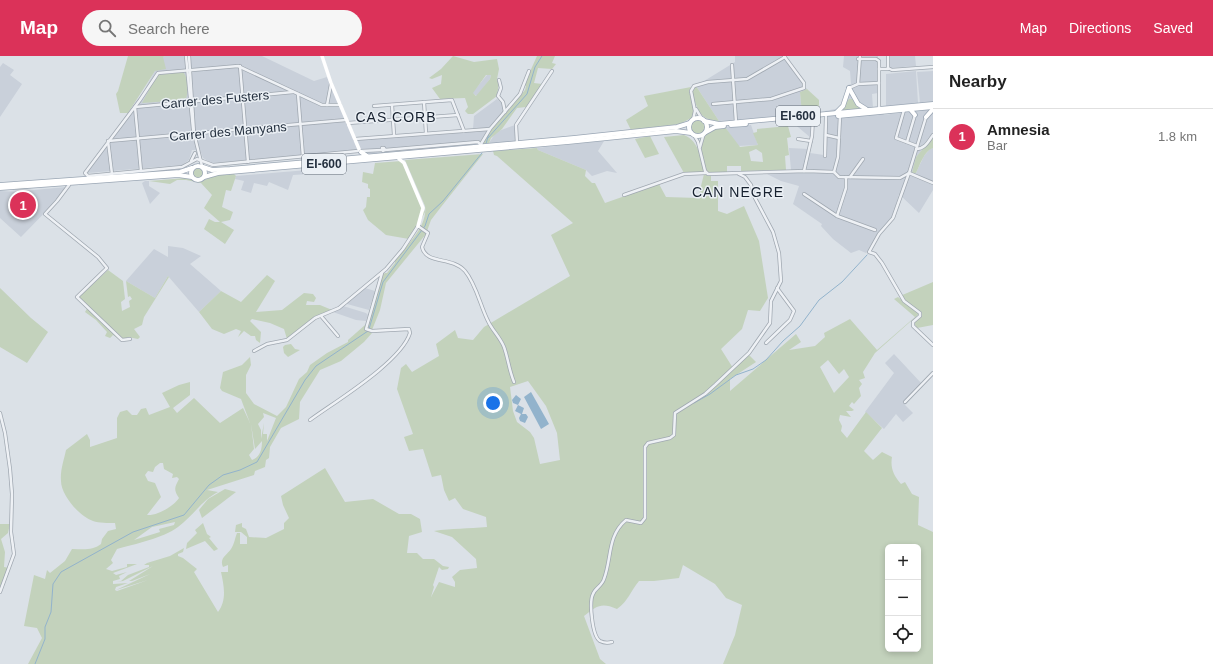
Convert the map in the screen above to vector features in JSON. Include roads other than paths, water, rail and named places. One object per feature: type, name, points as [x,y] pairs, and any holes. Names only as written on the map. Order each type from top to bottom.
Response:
[{"type":"main road","points":[[836,113],[842,108],[847,99],[849,88]]},
{"type":"main road","points":[[849,88],[854,99],[860,106],[868,110]]},
{"type":"main road","points":[[847,99],[854,99]]},
{"type":"main road","name":"EI-600","points":[[0,188],[184,175],[198,180],[218,173],[383,159],[482,147],[676,131],[700,136],[717,127],[840,116],[882,110],[933,107]]},
{"type":"main road","name":"EI-600","points":[[0,185],[183,172],[197,165],[215,170],[253,164],[355,158],[517,144],[677,127],[692,121],[703,120],[717,124],[868,110],[904,110],[933,107]]},
{"type":"main road","points":[[926,117],[933,107]]},
{"type":"main road","points":[[926,108],[926,117]]},
{"type":"main road","points":[[910,109],[915,115]]},
{"type":"main road","points":[[915,115],[917,109]]},
{"type":"main road","points":[[703,120],[707,126],[705,132]]},
{"type":"main road","points":[[692,121],[689,128],[693,134]]},
{"type":"main road","points":[[355,158],[360,151],[370,156]]},
{"type":"main road","points":[[192,167],[190,173],[192,177]]},
{"type":"main road","points":[[202,167],[205,173],[204,177]]},
{"type":"street","points":[[187,56],[194,134],[202,167]]},
{"type":"street","points":[[322,56],[340,105],[357,138],[360,151]]},
{"type":"street","points":[[888,56],[888,69]]},
{"type":"street","points":[[703,120],[695,107],[691,91],[694,86],[708,82],[752,77],[785,57],[805,86],[770,99],[712,104]]},
{"type":"street","points":[[858,84],[859,58],[878,60],[882,110]]},
{"type":"street","points":[[732,65],[736,122]]},
{"type":"street","points":[[240,66],[248,162]]},
{"type":"street","points":[[192,167],[88,176],[85,173],[135,107],[156,73],[240,66],[322,105],[340,105]]},
{"type":"street","points":[[879,69],[892,70],[933,67]]},
{"type":"street","points":[[517,144],[516,125],[552,70]]},
{"type":"street","points":[[194,160],[199,159],[213,165],[248,162],[253,164],[360,151],[478,142],[482,147],[490,129],[520,94],[529,71]]},
{"type":"street","points":[[499,80],[501,88],[498,96],[503,102],[505,112]]},
{"type":"street","points":[[327,105],[331,83]]},
{"type":"street","points":[[849,88],[858,84],[879,83]]},
{"type":"street","points":[[283,93],[284,87]]},
{"type":"street","points":[[296,93],[303,158]]},
{"type":"street","name":"Carrer des Fusters","points":[[135,107],[296,93]]},
{"type":"street","points":[[374,106],[452,100],[464,131]]},
{"type":"street","points":[[424,102],[426,133]]},
{"type":"street","points":[[392,105],[394,135]]},
{"type":"street","points":[[135,107],[141,171]]},
{"type":"street","points":[[692,121],[695,107]]},
{"type":"street","points":[[904,110],[896,138],[921,149],[933,135]]},
{"type":"street","points":[[907,142],[915,115]]},
{"type":"street","name":"Carrer des Manyans","points":[[108,141],[300,124],[458,116]]},
{"type":"street","points":[[834,172],[838,157],[840,116]]},
{"type":"street","points":[[825,156],[826,117]]},
{"type":"street","points":[[926,117],[909,173],[892,221],[879,234],[869,252],[875,254],[882,263],[904,302],[920,313],[920,316],[913,322],[913,326],[933,345]]},
{"type":"street","points":[[804,171],[811,142],[813,118]]},
{"type":"street","points":[[357,138],[490,129]]},
{"type":"street","points":[[700,151],[705,132]]},
{"type":"street","points":[[693,134],[698,142],[706,173]]},
{"type":"street","points":[[826,135],[839,138]]},
{"type":"street","points":[[798,139],[811,142]]},
{"type":"street","points":[[108,141],[112,174]]},
{"type":"street","points":[[192,167],[196,145]]},
{"type":"street","points":[[422,147],[427,152]]},
{"type":"street","points":[[192,167],[195,153]]},
{"type":"street","points":[[404,163],[406,159],[411,156]]},
{"type":"street","points":[[254,352],[267,344],[287,340],[310,321],[339,308],[382,272],[403,249],[419,227],[423,208],[404,163],[399,159],[383,159]]},
{"type":"street","points":[[850,177],[863,159]]},
{"type":"street","points":[[624,195],[684,174],[739,174],[804,171],[834,172],[839,177],[900,178],[909,173]]},
{"type":"street","points":[[909,173],[933,183]]},
{"type":"street","points":[[612,642],[606,643],[599,641],[596,635],[592,618],[593,592],[602,584],[604,580],[613,536],[618,527],[626,520],[641,523],[644,518],[645,447],[648,443],[670,438],[674,435],[676,413],[705,394],[749,353],[770,323],[771,300],[781,281],[780,259],[773,232],[755,198],[752,185],[745,177],[739,174]]},
{"type":"street","points":[[837,216],[846,188],[846,177]]},
{"type":"street","points":[[69,185],[58,201],[44,214],[98,257],[107,268],[77,297],[122,340],[130,339]]},
{"type":"street","points":[[804,194],[837,216],[875,230]]},
{"type":"street","points":[[419,227],[428,233],[422,247],[426,255],[434,259],[457,264],[469,277],[488,321],[504,346],[514,382]]},
{"type":"street","points":[[310,420],[392,360],[408,341],[410,333],[408,329],[372,331],[366,329],[382,272]]},
{"type":"street","points":[[766,343],[790,320],[794,311],[777,288]]},
{"type":"street","points":[[320,316],[338,336]]},
{"type":"street","points":[[905,402],[933,373]]},
{"type":"street","points":[[0,413],[5,432],[10,469],[12,494],[11,532],[14,554],[0,592]]},
{"type":"water","points":[[531,392],[549,424],[541,429],[524,397]]},
{"type":"water","points":[[516,395],[521,399],[518,405],[513,403],[512,400]]},
{"type":"water","points":[[518,405],[524,408],[522,414],[526,414],[528,417],[525,423],[520,421],[519,418],[521,414],[515,411]]},
{"type":"waterway","points":[[488,138],[527,94],[535,67],[542,56]]},
{"type":"waterway","points":[[486,144],[489,133]]},
{"type":"waterway","points":[[369,329],[383,282],[425,226],[429,214],[443,201],[482,153]]},
{"type":"waterway","points":[[694,403],[710,394],[736,375],[753,369],[766,360],[783,341],[800,326],[819,300],[842,282],[867,255]]},
{"type":"waterway","points":[[35,664],[45,639],[45,627],[51,612],[53,584],[61,572],[133,532],[184,515],[209,485],[223,475],[240,470],[257,462],[305,380],[316,366],[368,331]]},
{"type":"place","name":"Amnesia","points":[[23,205]]},
{"type":"district","name":"CAS CORB","points":[[396,117]]},
{"type":"district","name":"CAN NEGRE","points":[[738,192]]}]
